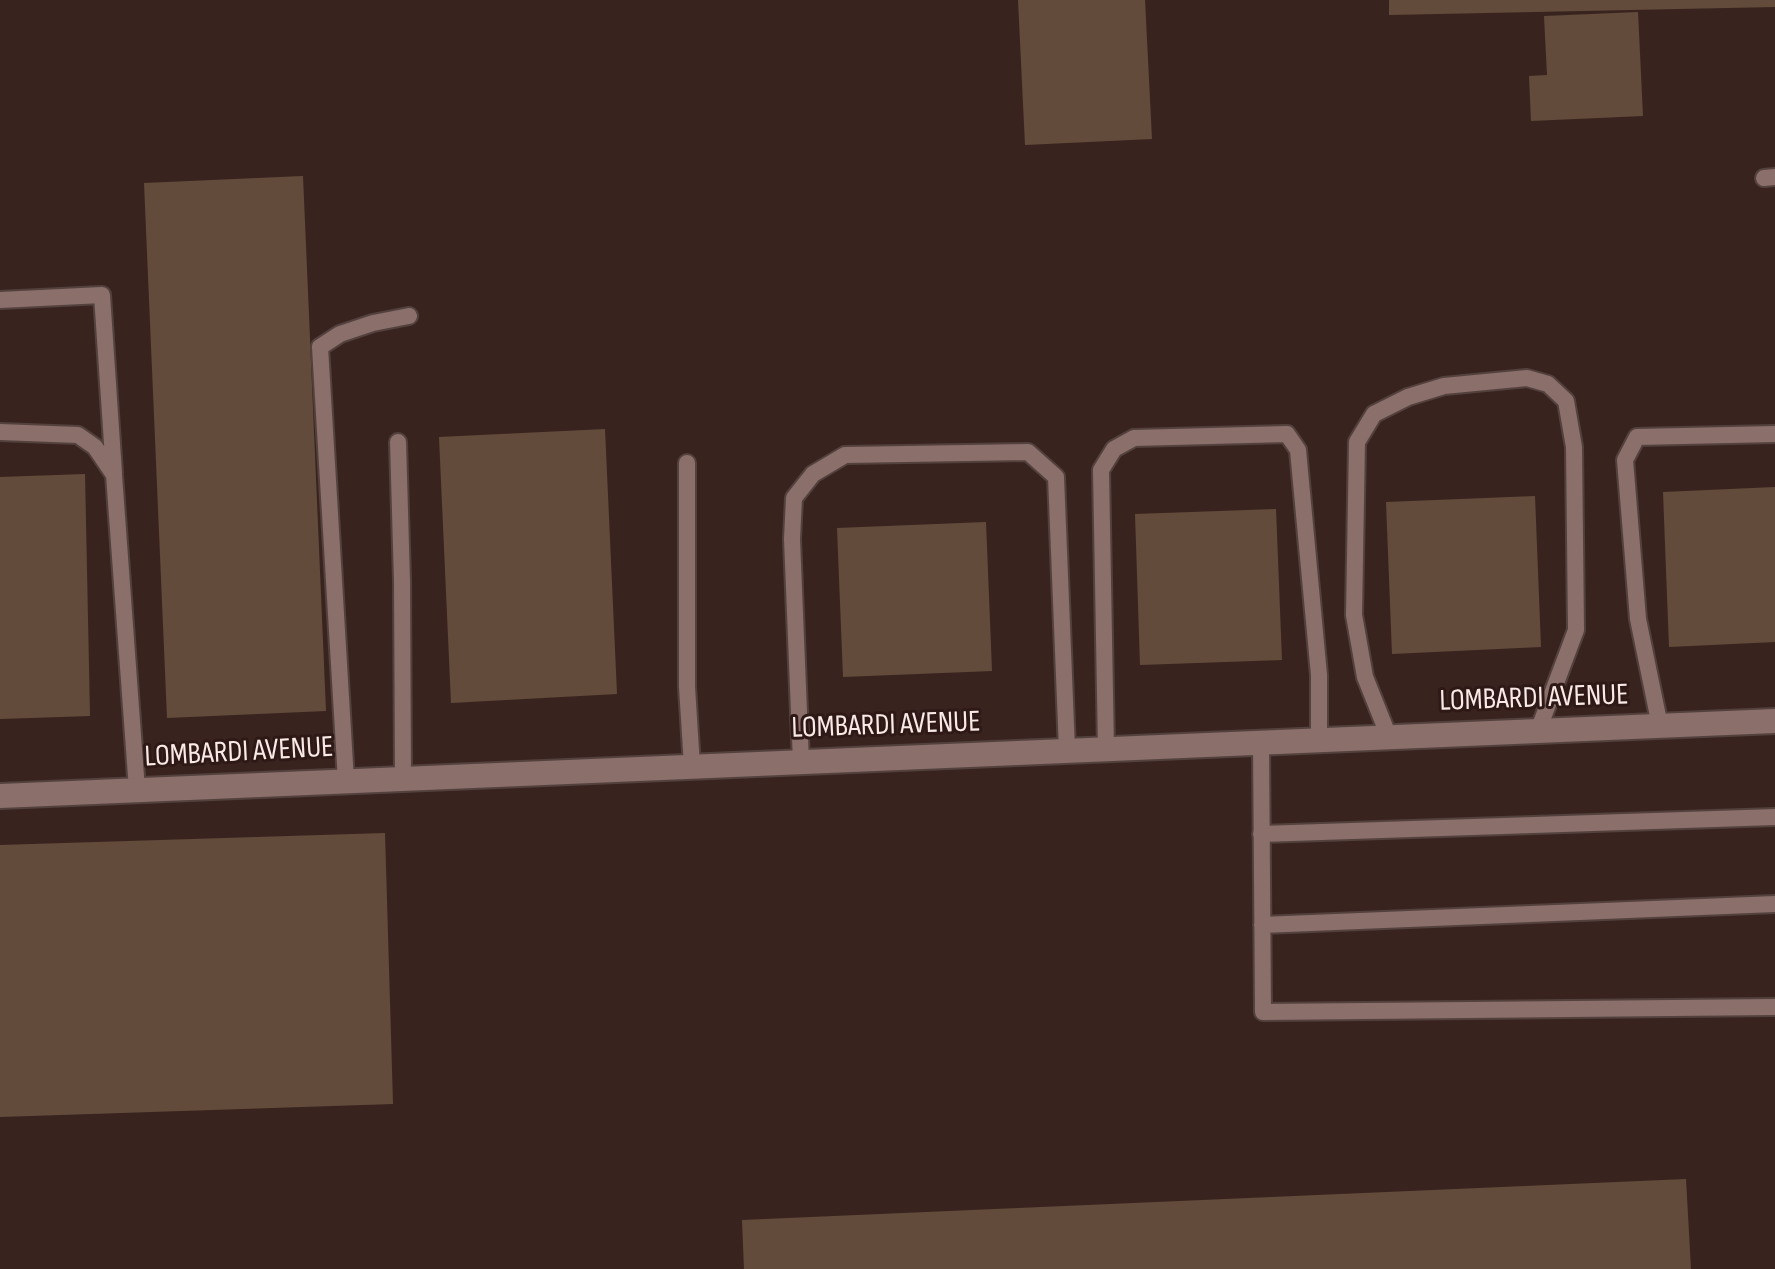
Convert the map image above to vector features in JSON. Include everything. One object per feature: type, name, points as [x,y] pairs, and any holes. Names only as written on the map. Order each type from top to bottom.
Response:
[{"type":"street","name":"LOMBARDI AVENUE","points":[[0,796],[1775,721]]},
{"type":"lane","points":[[0,300],[102,295],[137,790]]},
{"type":"lane","points":[[346,781],[320,347],[340,334],[409,316]]},
{"type":"lane","points":[[1389,737],[1365,677],[1354,615],[1357,442],[1374,414],[1408,397],[1444,386],[1527,378],[1548,384],[1566,401],[1574,447],[1576,630],[1538,731]]},
{"type":"lane","points":[[0,432],[78,435],[95,447],[114,475]]},
{"type":"lane","points":[[1106,749],[1101,470],[1114,449],[1134,438],[1287,434],[1298,450],[1319,675],[1319,740]]},
{"type":"lane","points":[[1660,726],[1638,619],[1625,460],[1637,437],[1775,434]]},
{"type":"lane","points":[[398,442],[403,778]]},
{"type":"lane","points":[[801,762],[792,539],[794,498],[813,474],[845,455],[1028,452],[1056,477],[1067,750]]},
{"type":"lane","points":[[687,463],[687,687],[692,766]]},
{"type":"lane","points":[[1261,742],[1263,1012],[1775,1007]]},
{"type":"lane","points":[[1261,834],[1775,817]]},
{"type":"lane","points":[[1262,925],[1775,904]]},
{"type":"building","points":[[1018,0],[1145,0],[1152,139],[1025,145]]},
{"type":"building","points":[[1389,0],[1775,0],[1775,7],[1389,15]]},
{"type":"building","points":[[1638,12],[1643,116],[1531,121],[1529,76],[1547,75],[1544,16]]},
{"type":"building","points":[[303,176],[326,711],[167,718],[144,183]]},
{"type":"building","points":[[605,429],[617,694],[451,703],[439,437]]},
{"type":"building","points":[[85,474],[90,716],[0,719],[0,477]]},
{"type":"building","points":[[1775,487],[1775,642],[1669,647],[1663,492]]},
{"type":"building","points":[[1535,496],[1541,647],[1392,654],[1386,502]]},
{"type":"building","points":[[1276,509],[1282,660],[1140,665],[1135,514]]},
{"type":"building","points":[[986,522],[992,671],[843,677],[837,528]]},
{"type":"building","points":[[385,833],[393,1104],[0,1117],[0,845]]},
{"type":"building","points":[[1686,1179],[1691,1269],[744,1269],[742,1220]]}]
